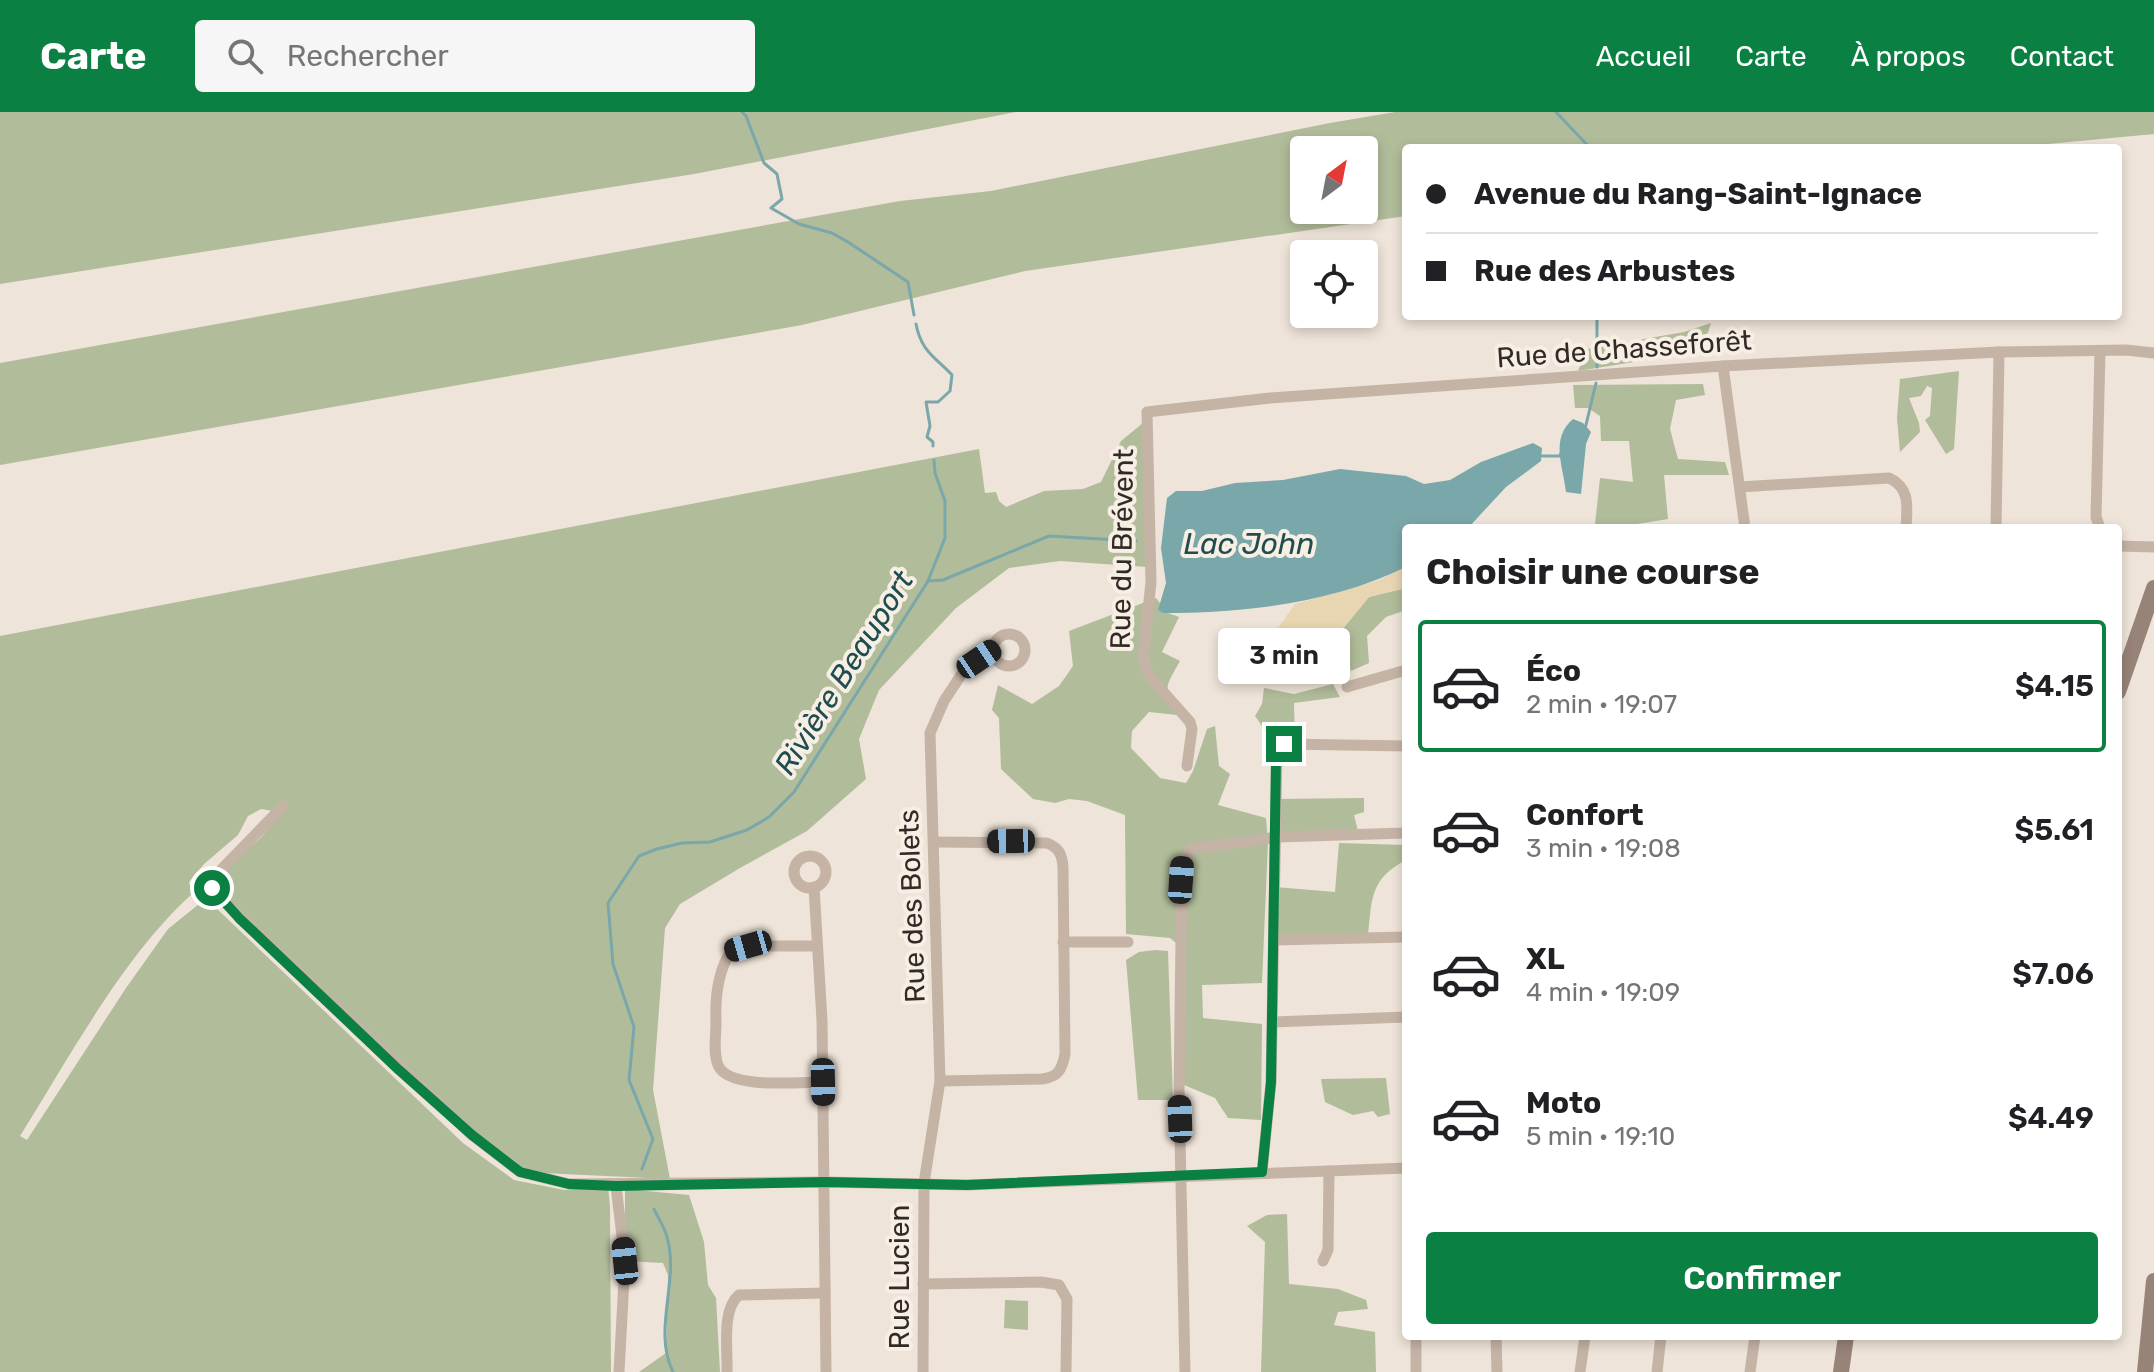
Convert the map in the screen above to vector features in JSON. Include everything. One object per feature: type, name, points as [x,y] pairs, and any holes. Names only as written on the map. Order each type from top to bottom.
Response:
[{"type":"street","name":"Rue de Chasseforêt","points":[[1147,412],[1270,398],[1723,366],[1999,352],[2126,350],[2154,353]]},
{"type":"street","points":[[1996,524],[1999,352]]},
{"type":"street","points":[[2099,524],[2096,517],[2100,352]]},
{"type":"street","points":[[1723,366],[1745,524]]},
{"type":"street","name":"Rue du Brévent","points":[[1147,412],[1151,582],[1143,658],[1150,677],[1190,722],[1192,729],[1187,766]]},
{"type":"street","points":[[1740,487],[1889,478],[1904,489],[1906,524]]},
{"type":"street","points":[[2122,546],[2154,547]]},
{"type":"street","points":[[2122,680],[2154,588]]},
{"type":"street","name":"Rue des Bolets","points":[[924,1183],[940,1081],[930,733],[944,701],[965,669],[993,650]]},
{"type":"street","points":[[1347,687],[1402,671]]},
{"type":"street","points":[[1262,1172],[1271,1082],[1276,759],[1279,746],[1402,746]]},
{"type":"street","points":[[283,806],[213,878],[211,885],[215,893],[399,1070],[472,1135],[520,1172],[569,1184],[616,1186],[825,1182],[967,1185],[1402,1168]]},
{"type":"street","points":[[1185,1372],[1179,1091],[1182,863],[1191,849],[1277,837],[1402,833]]},
{"type":"street","points":[[934,842],[1036,841],[1057,848],[1063,867],[1065,1054],[1059,1073],[1042,1079],[940,1081]]},
{"type":"street","points":[[814,887],[823,1082],[826,1372]]},
{"type":"street","points":[[1274,940],[1402,937]]},
{"type":"street","points":[[1063,942],[1128,942]]},
{"type":"street","points":[[817,946],[748,946],[731,951],[722,964],[715,1011],[716,1062],[726,1075],[742,1082],[823,1082]]},
{"type":"street","points":[[1273,1022],[1402,1017]]},
{"type":"street","points":[[1323,1261],[1328,1250],[1329,1171]]},
{"type":"street","name":"Rue Lucien","points":[[923,1372],[924,1183]]},
{"type":"street","points":[[616,1186],[625,1261],[619,1372]]},
{"type":"street","points":[[2145,1372],[2154,1281]]},
{"type":"street","points":[[923,1284],[1041,1282],[1059,1285],[1067,1299],[1066,1372]]},
{"type":"street","points":[[727,1372],[731,1302],[739,1295],[825,1293]]},
{"type":"street","points":[[1416,1340],[1416,1372]]},
{"type":"street","points":[[1496,1340],[1497,1372]]},
{"type":"street","points":[[1580,1372],[1584,1340]]},
{"type":"street","points":[[1657,1372],[1661,1340]]},
{"type":"street","points":[[1750,1372],[1754,1340]]},
{"type":"street","points":[[1841,1372],[1845,1340]]},
{"type":"green space","points":[[0,112],[1016,112],[694,174],[0,284]]},
{"type":"green space","points":[[1395,112],[2154,112],[2154,134],[2048,144],[1402,144],[1402,217],[1378,220],[1378,136],[1290,136],[1290,224],[1351,224],[1025,271],[802,325],[0,465],[0,363],[900,201],[991,191]]},
{"type":"green space","points":[[1711,323],[1702,351],[1578,371],[1587,349],[1684,332]]},
{"type":"green space","points":[[1959,371],[1954,449],[1946,454],[1925,420],[1930,416],[1932,388],[1927,386],[1921,396],[1909,398],[1920,432],[1900,452],[1897,418],[1900,379]]},
{"type":"green space","points":[[1703,384],[1705,395],[1676,400],[1670,429],[1678,459],[1725,462],[1729,475],[1664,475],[1668,519],[1637,524],[1595,524],[1600,478],[1633,482],[1629,441],[1601,441],[1600,416],[1588,408],[1575,408],[1573,385]]},
{"type":"green space","points":[[1143,423],[1147,567],[1060,561],[1009,568],[956,608],[879,690],[859,739],[866,779],[807,831],[680,904],[665,928],[653,1090],[670,1179],[520,1172],[472,1135],[219,896],[232,863],[267,830],[273,811],[261,809],[248,816],[238,835],[204,864],[189,882],[192,894],[143,947],[121,977],[20,1136],[27,1140],[168,929],[204,900],[463,1143],[514,1180],[564,1190],[608,1186],[611,1372],[0,1372],[0,636],[979,449],[985,493],[996,492],[999,501],[1006,507],[1044,491],[1083,489],[1101,482],[1121,441]]},
{"type":"green space","points":[[1402,589],[1402,611],[1386,617],[1367,636],[1369,663],[1351,671],[1341,631],[1369,597]]},
{"type":"green space","points":[[1156,598],[1168,613],[1179,617],[1162,652],[1180,661],[1168,687],[1169,698],[1177,715],[1149,712],[1132,731],[1131,748],[1160,778],[1186,783],[1207,729],[1215,726],[1219,766],[1230,774],[1218,805],[1266,818],[1268,842],[1262,983],[1202,985],[1203,1018],[1262,1024],[1261,1120],[1228,1118],[1215,1098],[1184,1085],[1181,947],[1170,938],[1126,934],[1125,815],[1087,801],[1069,799],[1055,803],[1033,799],[1001,769],[999,718],[992,710],[998,685],[1032,704],[1059,686],[1073,666],[1069,631]]},
{"type":"green space","points":[[1333,684],[1340,697],[1294,703],[1295,741],[1271,739],[1255,716],[1262,704],[1264,688],[1294,694]]},
{"type":"green space","points":[[1364,798],[1364,812],[1354,815],[1359,835],[1278,838],[1276,799]]},
{"type":"green space","points":[[1339,843],[1402,845],[1402,862],[1385,875],[1375,891],[1368,935],[1275,942],[1275,887],[1335,892]]},
{"type":"green space","points":[[1168,951],[1173,1100],[1138,1100],[1126,960],[1139,952]]},
{"type":"green space","points":[[1386,1078],[1390,1114],[1378,1117],[1373,1111],[1353,1115],[1325,1102],[1321,1079]]},
{"type":"green space","points":[[625,1189],[689,1195],[704,1242],[708,1285],[716,1298],[720,1372],[639,1372],[666,1353],[668,1275],[663,1263],[625,1261]]},
{"type":"green space","points":[[1287,1214],[1289,1284],[1338,1289],[1366,1300],[1368,1309],[1338,1312],[1334,1325],[1375,1332],[1376,1372],[1261,1372],[1265,1242],[1247,1226],[1267,1215]]},
{"type":"green space","points":[[1005,1300],[1028,1301],[1028,1330],[1004,1328]]},
{"type":"sand","points":[[1402,569],[1402,589],[1369,597],[1341,631],[1278,644],[1278,628],[1295,604],[1377,581]]},
{"type":"water","points":[[1573,419],[1583,423],[1591,432],[1586,444],[1581,494],[1566,492],[1560,453],[1562,435]]},
{"type":"water","name":"Lac John","points":[[1533,443],[1542,448],[1541,461],[1506,487],[1472,524],[1402,524],[1402,569],[1349,589],[1288,604],[1225,611],[1163,613],[1158,610],[1166,583],[1161,548],[1167,498],[1176,491],[1202,491],[1235,483],[1283,480],[1340,469],[1406,476],[1424,484],[1450,480],[1481,462]]},
{"type":"waterway","name":"Rivière Beauport","points":[[742,112],[764,163],[777,174],[782,199],[771,208],[799,224],[832,233],[908,282],[914,315]]},
{"type":"waterway","points":[[1556,112],[1586,144]]},
{"type":"waterway","points":[[1597,320],[1597,367]]},
{"type":"waterway","name":"Rivière Beauport","points":[[916,324],[925,347],[952,375],[950,391],[938,402],[926,402],[930,426],[927,437],[933,446]]},
{"type":"waterway","points":[[1585,429],[1596,383]]},
{"type":"waterway","points":[[1542,456],[1560,456],[1561,453]]},
{"type":"waterway","name":"Rivière Beauport","points":[[642,1169],[653,1139],[629,1080],[634,1027],[613,964],[608,903],[639,856],[682,843],[710,842],[747,830],[769,817],[794,792],[928,581],[945,538],[945,501],[935,473],[934,460]]},
{"type":"waterway","points":[[928,581],[943,580],[1049,536],[1136,541]]},
{"type":"waterway","name":"Rivière Beauport","points":[[654,1209],[666,1234],[670,1254],[665,1339],[673,1372]]},
{"type":"route","points":[[212,888],[239,918],[399,1070],[472,1135],[520,1172],[569,1184],[616,1186],[825,1182],[967,1185],[1262,1172],[1271,1082],[1276,759],[1279,746],[1284,744]]}]
